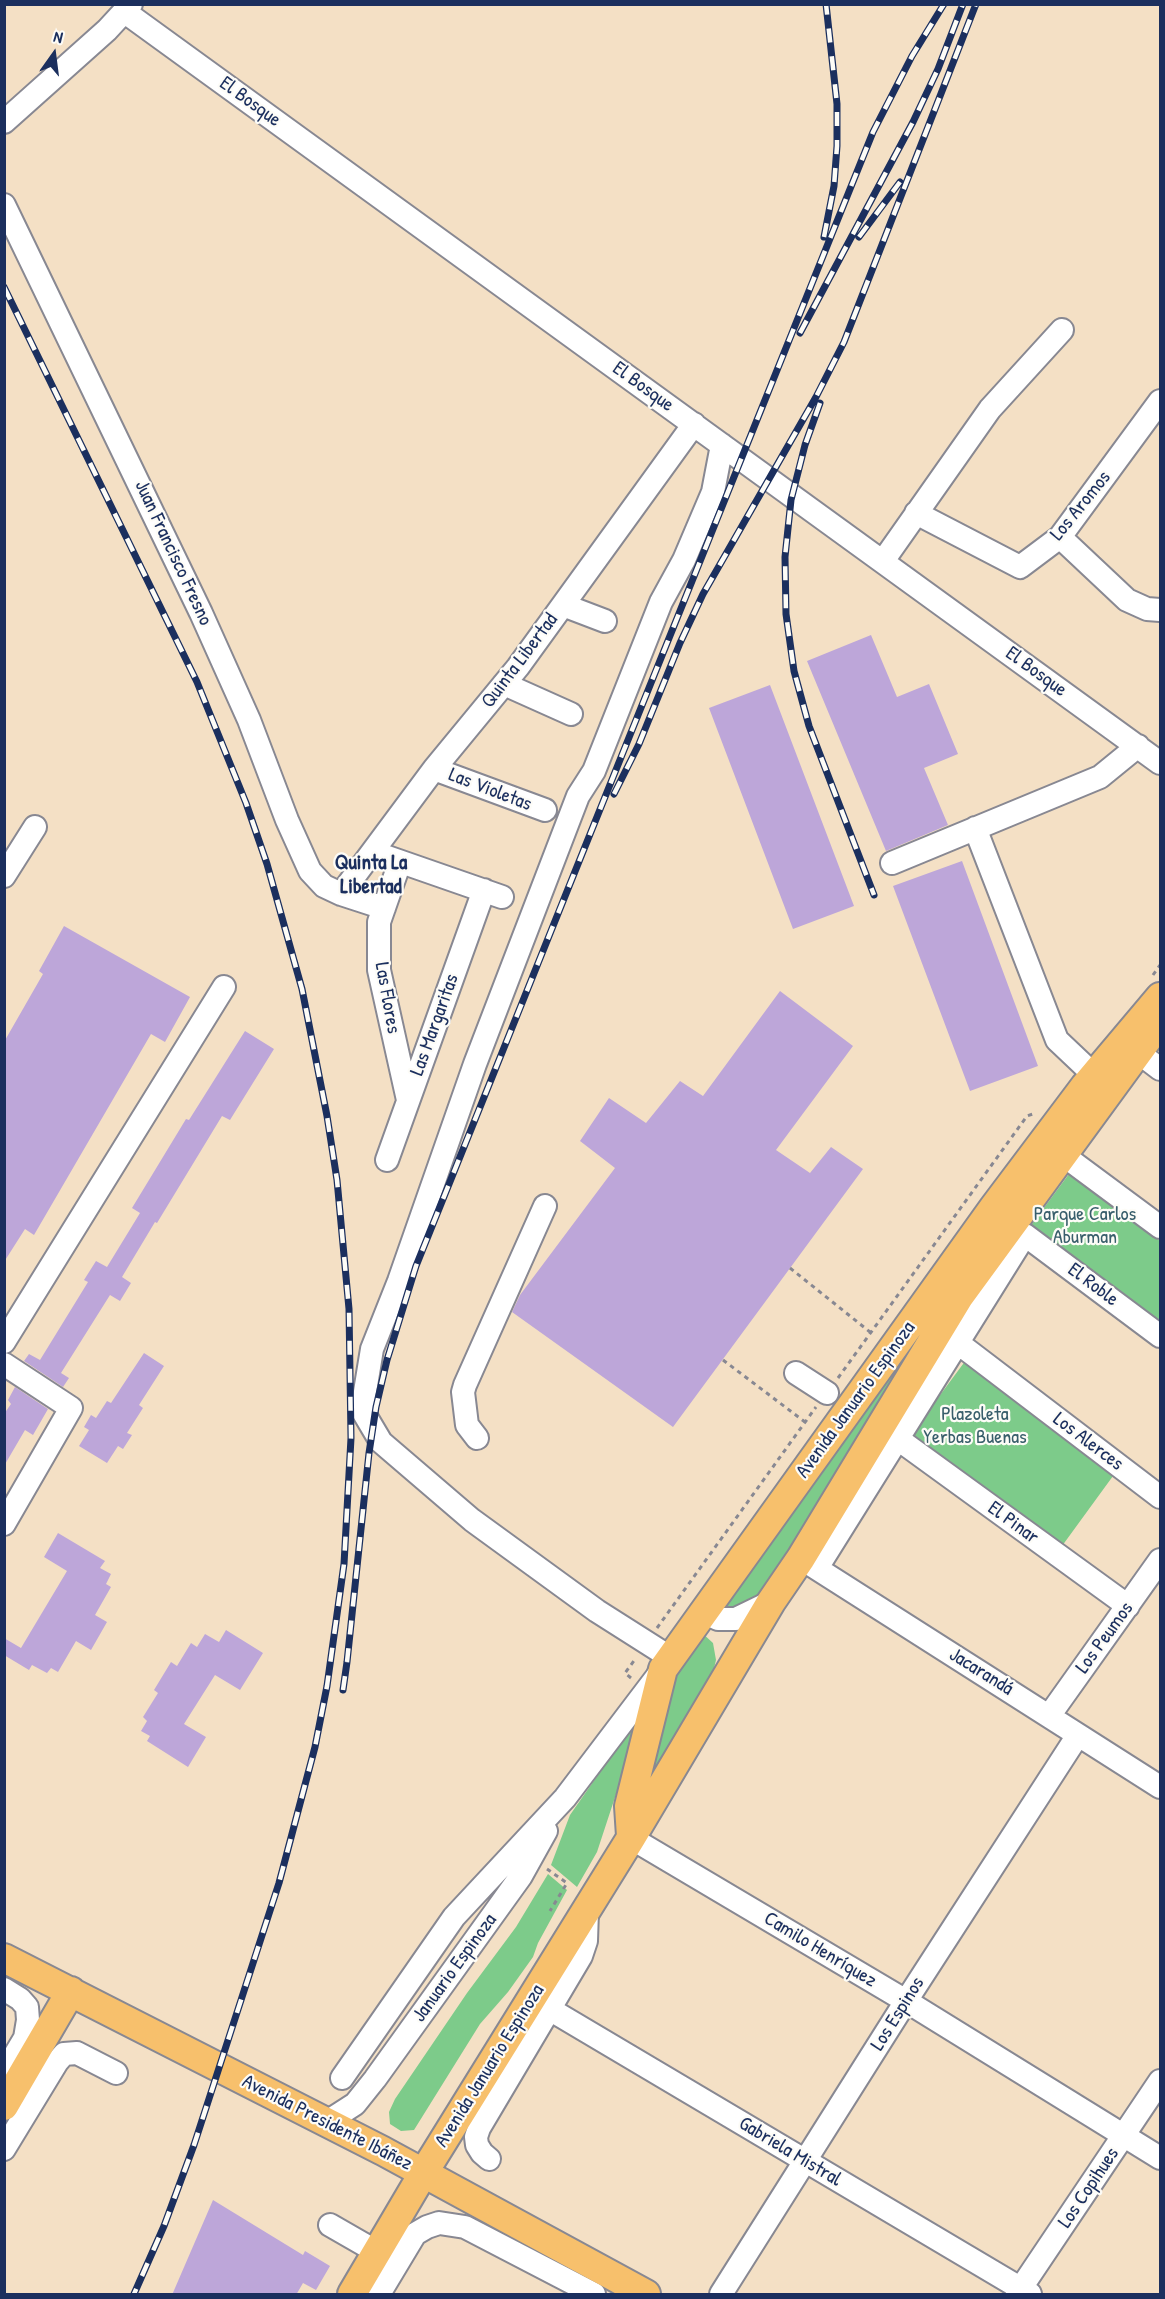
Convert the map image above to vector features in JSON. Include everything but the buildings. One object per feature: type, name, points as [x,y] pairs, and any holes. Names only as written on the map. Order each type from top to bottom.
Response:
[{"type":"main road","name":"Avenida Januario Espinoza","points":[[631,1838],[629,1806],[667,1664],[984,1222],[1094,1076],[1161,997]]},
{"type":"main road","name":"Avenida Januario Espinoza","points":[[352,2295],[424,2172],[587,1911],[771,1602],[809,1563],[978,1269],[1063,1155],[1150,1061],[1161,1022]]},
{"type":"main road","name":"Avenida Presidente Ibáñez","points":[[4,1958],[424,2172],[646,2295]]},
{"type":"main road","points":[[4,2106],[71,1991]]},
{"type":"street","points":[[4,122],[128,8]]},
{"type":"street","name":"El Bosque","points":[[128,8],[722,445],[1161,763]]},
{"type":"street","name":"Juan Francisco Fresno","points":[[4,205],[213,639],[310,871],[324,886],[384,908]]},
{"type":"street","points":[[883,561],[990,409],[1062,330]]},
{"type":"street","name":"Los Aromos","points":[[916,513],[1020,567],[1060,537],[1161,401]]},
{"type":"street","name":"Quinta Libertad","points":[[341,894],[435,769],[504,684],[694,424]]},
{"type":"street","points":[[667,1664],[472,1520],[381,1442],[362,1410],[372,1349],[399,1281],[475,1064],[578,796],[594,771],[661,602],[684,560],[713,492],[722,445]]},
{"type":"street","points":[[1060,537],[1127,600],[1147,609],[1161,610]]},
{"type":"street","points":[[563,605],[605,621]]},
{"type":"street","points":[[504,684],[571,714]]},
{"type":"street","points":[[892,863],[1100,777],[1138,746]]},
{"type":"street","name":"Las Violetas","points":[[435,769],[545,810]]},
{"type":"street","points":[[4,876],[35,827]]},
{"type":"street","points":[[975,828],[1057,1040],[1094,1076]]},
{"type":"street","points":[[372,852],[400,862]]},
{"type":"street","name":"Las Margaritas","points":[[387,1160],[408,1100],[493,894],[400,862]]},
{"type":"street","name":"Las Flores","points":[[400,862],[379,922],[379,970],[408,1100]]},
{"type":"street","points":[[4,1342],[224,987]]},
{"type":"street","points":[[1063,1155],[1161,1227]]},
{"type":"street","points":[[477,1438],[467,1425],[463,1392],[465,1385],[545,1206]]},
{"type":"street","points":[[978,1269],[984,1249],[984,1222]]},
{"type":"street","name":"El Roble","points":[[958,1344],[1025,1235],[1161,1335]]},
{"type":"street","points":[[809,1563],[898,1439],[958,1344]]},
{"type":"street","name":"Los Alerces","points":[[958,1344],[1161,1497]]},
{"type":"street","points":[[4,1364],[71,1408],[4,1524]]},
{"type":"street","points":[[796,1372],[826,1393]]},
{"type":"street","name":"El Pinar","points":[[898,1439],[1128,1606]]},
{"type":"street","name":"Los Peumos","points":[[1049,1716],[1161,1560]]},
{"type":"street","name":"Jacarandá","points":[[809,1563],[1161,1787]]},
{"type":"street","points":[[703,1612],[718,1619],[735,1619],[771,1602]]},
{"type":"street","name":"Januario Espinoza","points":[[342,2078],[454,1917],[564,1798],[667,1664]]},
{"type":"street","name":"Los Espinos","points":[[721,2295],[906,2001],[1078,1735]]},
{"type":"street","name":"Januario Espinoza","points":[[327,2122],[355,2104],[375,2079],[520,1876],[564,1798]]},
{"type":"street","name":"Camilo Henríquez","points":[[631,1838],[906,2001],[1161,2158]]},
{"type":"street","points":[[489,2159],[477,2145],[476,2137],[479,2128],[581,1956],[586,1941],[587,1911]]},
{"type":"street","points":[[4,1989],[20,1999],[27,2007],[28,2020],[25,2038],[4,2073]]},
{"type":"street","name":"Gabriela Mistral","points":[[551,2010],[1023,2293]]},
{"type":"street","points":[[4,2149],[57,2062],[64,2055],[77,2053],[116,2073]]},
{"type":"street","name":"Los Copihues","points":[[1023,2293],[1161,2081]]},
{"type":"street","points":[[379,2295],[415,2234],[439,2223],[465,2227],[594,2295]]},
{"type":"street","points":[[330,2225],[377,2252]]},
{"type":"path","points":[[790,1268],[870,1332]]},
{"type":"path","points":[[723,1360],[806,1422]]},
{"type":"path","points":[[543,1866],[567,1883],[550,1911]]},
{"type":"green space","name":"Parque Carlos Aburman","points":[[1069,1174],[1160,1241],[1160,1323],[1029,1228]]},
{"type":"green space","points":[[928,1315],[922,1337],[763,1598],[738,1611],[717,1611]]},
{"type":"green space","name":"Plazoleta Yerbas Buenas","points":[[966,1360],[1113,1476],[1062,1546],[909,1437]]},
{"type":"green space","points":[[701,1632],[713,1643],[716,1660],[711,1681],[631,1817],[661,1710],[682,1659]]},
{"type":"green space","points":[[644,1709],[597,1852],[577,1887],[551,1865],[570,1815]]},
{"type":"green space","points":[[548,1874],[567,1890],[538,1943],[533,1957],[508,1992],[480,2024],[414,2130],[401,2131],[390,2124],[389,2112],[395,2099],[467,1993],[516,1927]]},
{"type":"railway","points":[[824,237],[834,186],[837,146],[837,104],[826,4]]},
{"type":"railway","points":[[343,1690],[376,1407],[387,1360],[416,1266],[873,132],[912,56],[944,4]]},
{"type":"railway","points":[[800,333],[913,122],[938,69],[963,4]]},
{"type":"railway","points":[[614,794],[639,744],[680,643],[703,594],[816,397],[844,342],[976,4]]},
{"type":"railway","points":[[859,237],[900,182]]},
{"type":"railway","points":[[4,287],[197,682],[246,803],[267,864],[302,989],[327,1116],[337,1180],[349,1309],[351,1438],[344,1564],[327,1686],[315,1747],[279,1883],[194,2145],[164,2226],[134,2294]]},
{"type":"railway","points":[[820,403],[805,445],[791,500],[785,557],[786,614],[794,671],[809,726],[874,895]]},
{"type":"district","name":"Quinta La Libertad","points":[[371,875]]}]
